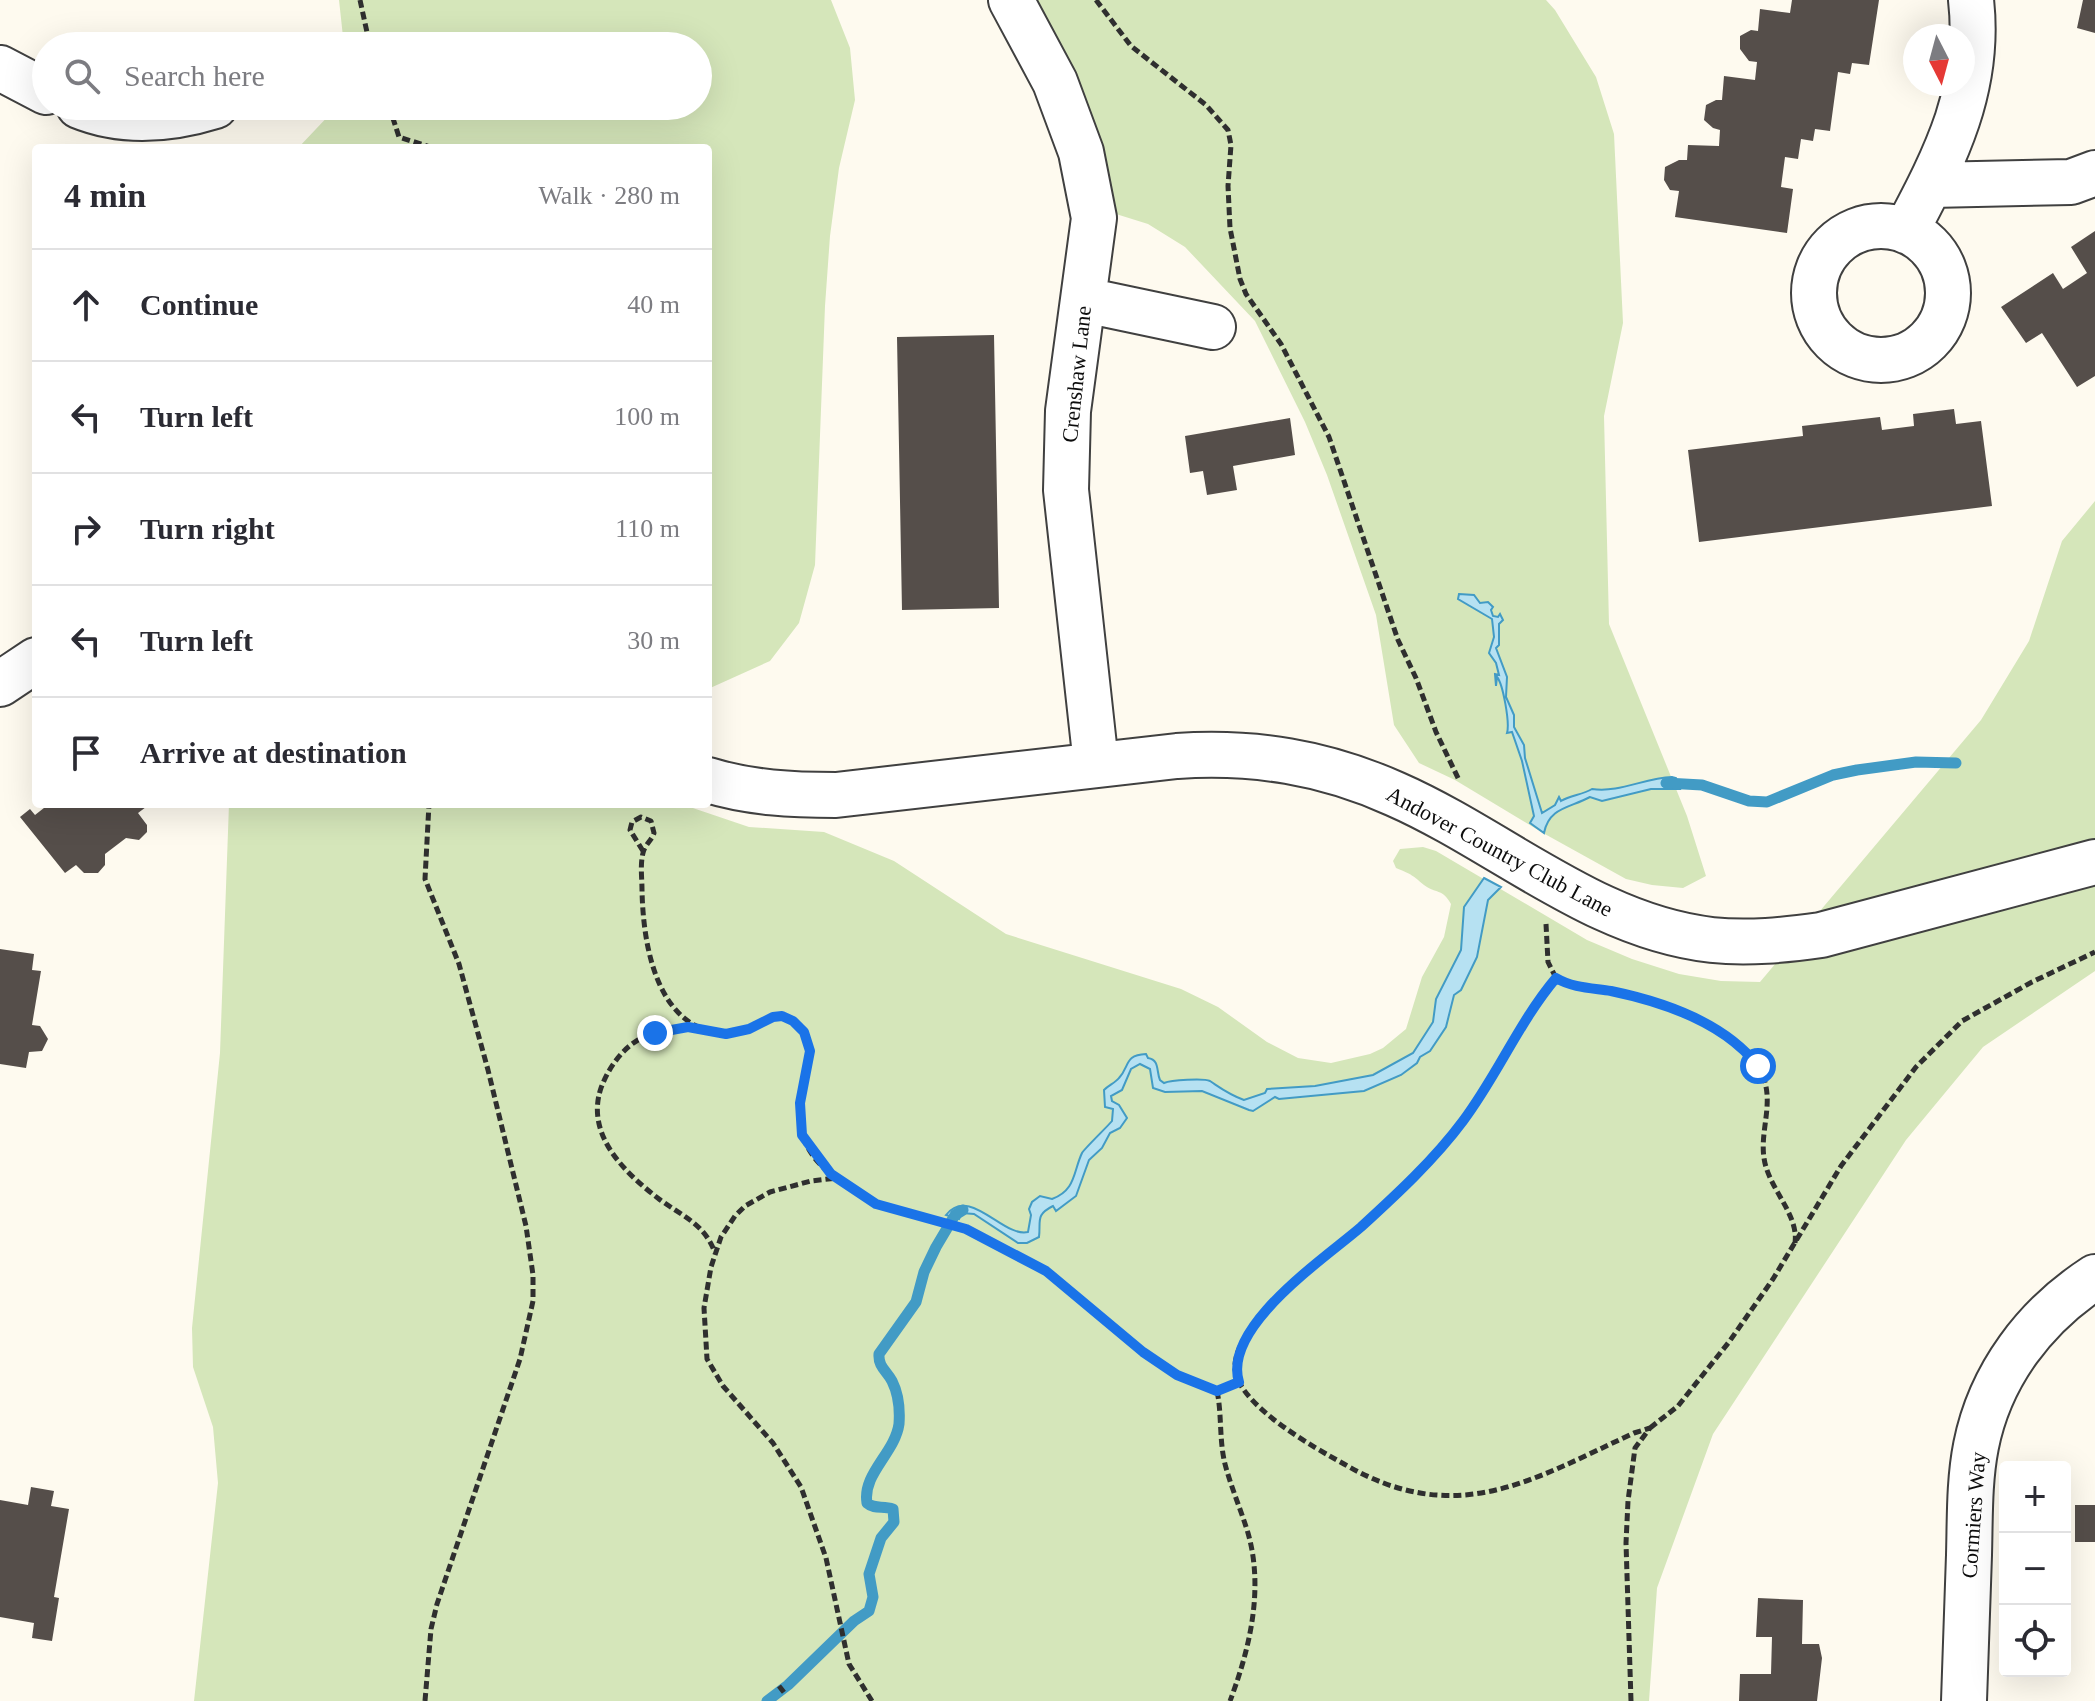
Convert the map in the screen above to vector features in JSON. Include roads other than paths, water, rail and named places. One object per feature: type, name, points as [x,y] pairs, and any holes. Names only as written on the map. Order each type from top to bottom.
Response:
[{"type":"street","name":"Crenshaw Lane","points":[[1011,0],[1055,82],[1081,152],[1094,218],[1068,411],[1066,490],[1096,764]]},
{"type":"street","points":[[1906,231],[1946,156],[1971,71],[1974,31],[1971,0]]},
{"type":"street","points":[[0,68],[32,85]]},
{"type":"street","points":[[1931,185],[2071,182],[2095,173]]},
{"type":"street","points":[[1085,300],[1213,327]]},
{"type":"street","points":[[0,684],[32,663]]},
{"type":"street","name":"Andover Country Club Lane","points":[[712,781],[767,792],[836,795],[1216,753],[1289,759],[1325,768],[1394,793],[1609,910],[1665,930],[1712,940],[1785,940],[1821,935],[2095,862]]},
{"type":"street","name":"Cormiers Way","points":[[1964,1701],[1971,1492],[1976,1446],[1989,1402],[2009,1361],[2037,1324],[2070,1293],[2095,1277]]},
{"type":"water","points":[[1459,594],[1474,595],[1480,603],[1488,602],[1493,607],[1493,616],[1500,614],[1503,620],[1499,624],[1499,645],[1496,648],[1507,677],[1506,697],[1514,715],[1514,727],[1524,745],[1542,813],[1555,805],[1559,797],[1561,801],[1592,789],[1612,789],[1672,777],[1676,778],[1680,789],[1651,789],[1602,801],[1590,797],[1555,813],[1544,833],[1530,823],[1534,816],[1522,761],[1512,732],[1507,733],[1504,695],[1497,677],[1496,686],[1495,674],[1499,675],[1489,653],[1494,637],[1492,619],[1458,599]]},
{"type":"water","points":[[1484,878],[1501,887],[1488,900],[1477,957],[1461,990],[1454,995],[1446,1027],[1430,1051],[1401,1075],[1364,1091],[1275,1097],[1253,1111],[1202,1091],[1165,1092],[1153,1088],[1150,1069],[1140,1064],[1131,1069],[1122,1090],[1111,1096],[1127,1118],[1120,1128],[1110,1133],[1102,1148],[1089,1160],[1076,1196],[1056,1211],[1053,1206],[1044,1212],[1040,1219],[1039,1237],[1027,1243],[1018,1243],[974,1214],[962,1213],[959,1219],[946,1215],[955,1207],[965,1206],[1008,1228],[1028,1232],[1032,1202],[1040,1196],[1052,1199],[1066,1191],[1082,1153],[1112,1121],[1113,1109],[1105,1107],[1104,1090],[1119,1078],[1134,1056],[1146,1054],[1154,1061],[1160,1080],[1164,1083],[1207,1080],[1244,1100],[1265,1093],[1267,1089],[1315,1086],[1373,1075],[1413,1053],[1433,1022],[1436,999],[1461,950],[1464,907]]},
{"type":"waterway","points":[[1666,783],[1702,785],[1749,801],[1767,802],[1833,775],[1857,770],[1916,762],[1956,763]]},
{"type":"waterway","points":[[767,1701],[788,1685],[854,1621],[869,1611],[873,1597],[869,1574],[881,1538],[894,1522],[893,1509],[870,1505],[867,1503],[867,1492],[869,1482],[892,1444],[899,1424],[896,1391],[881,1366],[879,1354],[916,1302],[924,1272],[936,1247],[955,1215],[963,1210]]}]
